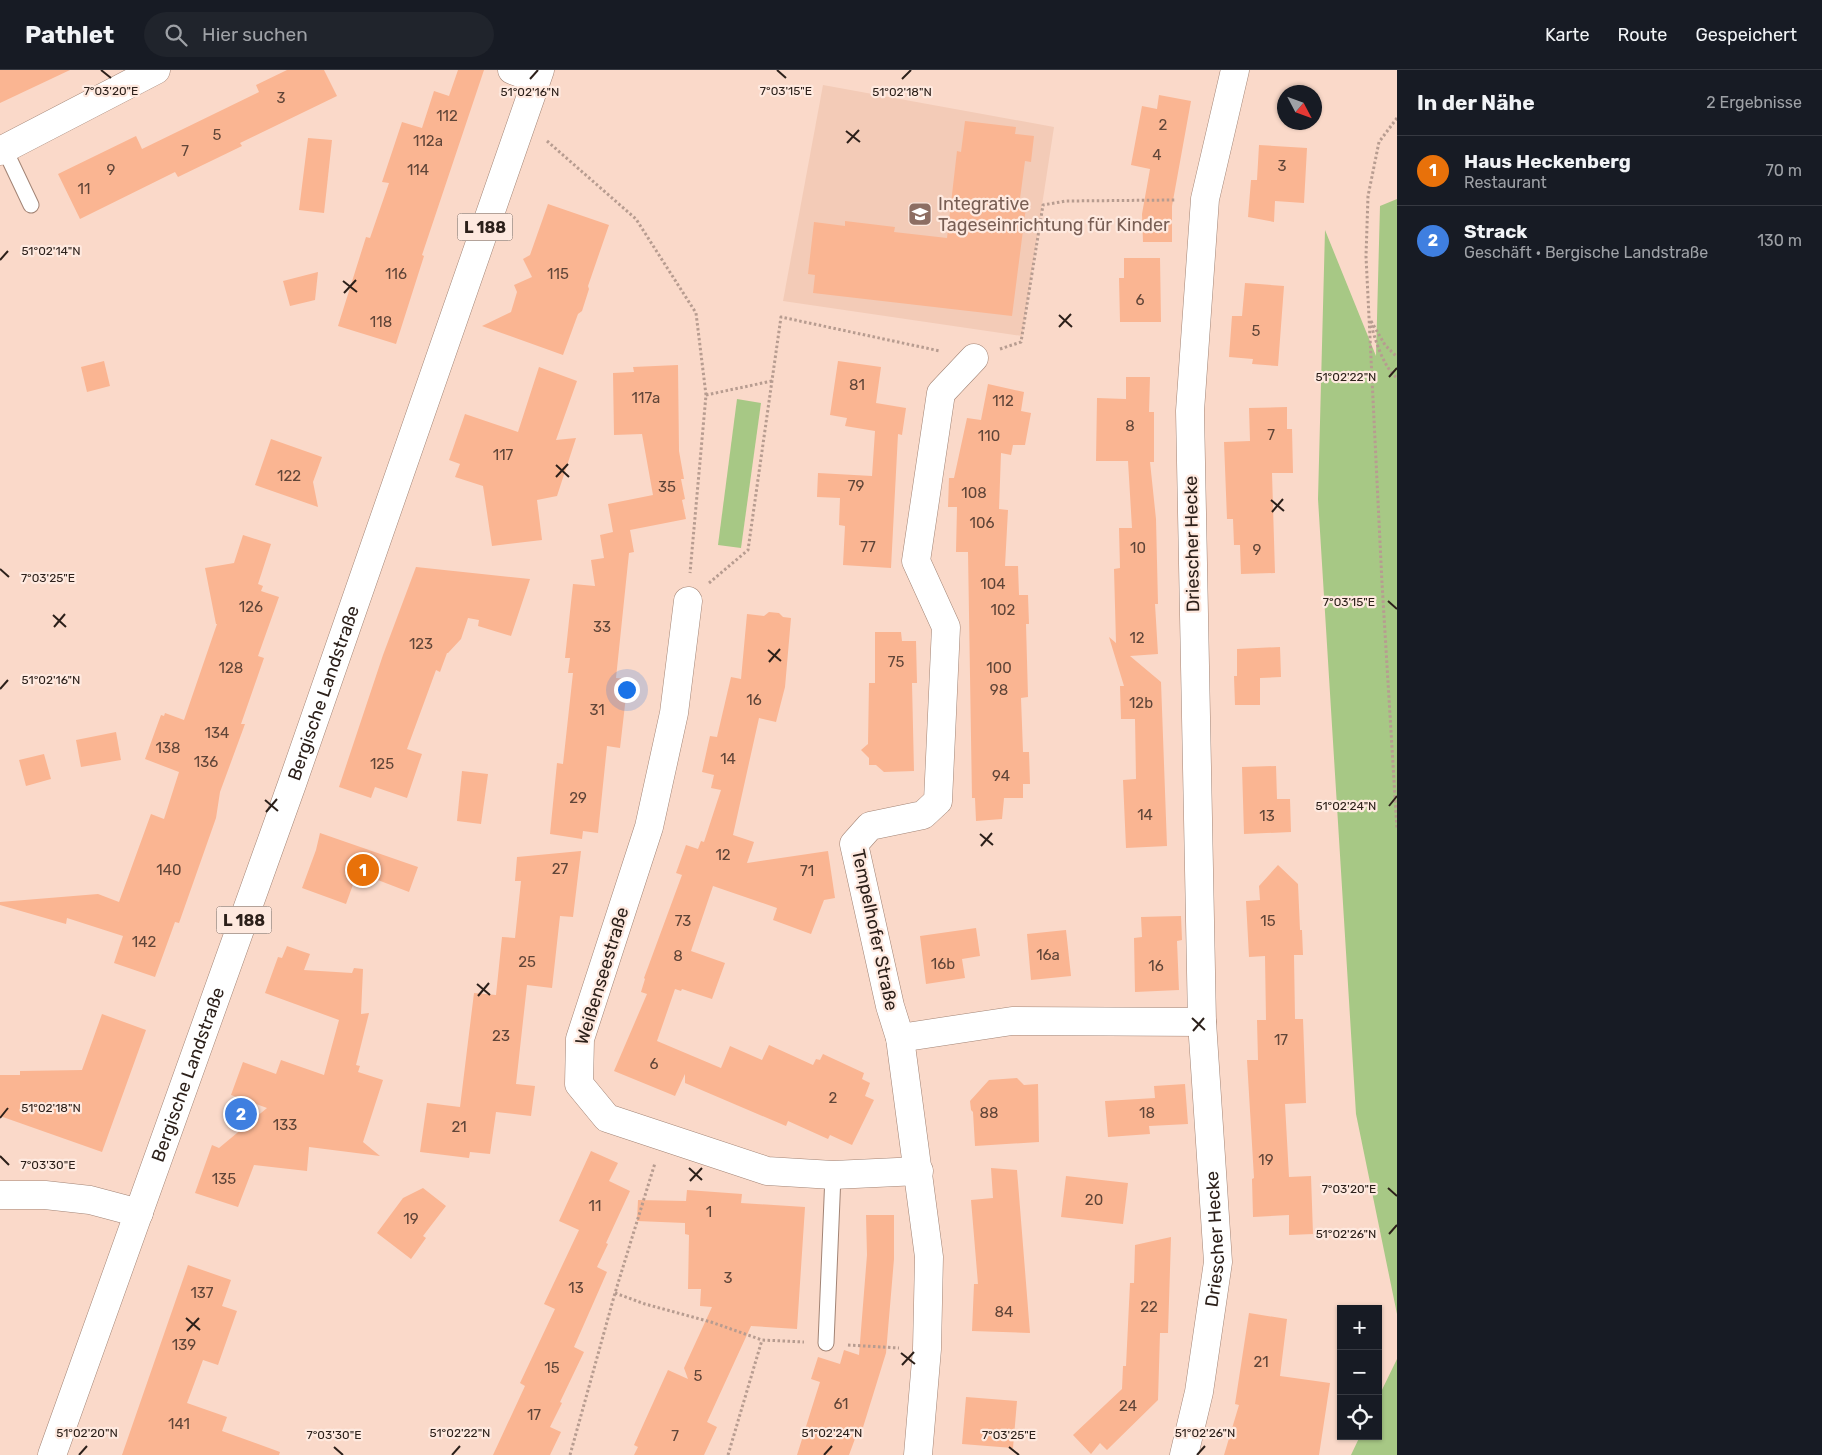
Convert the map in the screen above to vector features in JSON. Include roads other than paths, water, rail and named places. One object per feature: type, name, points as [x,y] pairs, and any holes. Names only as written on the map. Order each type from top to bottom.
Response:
[{"type":"street","points":[[2,149],[156,70]]},
{"type":"street","name":"Driescher Hecke","points":[[1184,1455],[1199,1392],[1218,1262],[1202,1022],[1190,411],[1205,199],[1235,70]]},
{"type":"street","name":"Bergische Landstraße","points":[[52,1455],[380,535],[430,384],[523,120],[529,73]]},
{"type":"street","name":"Tempelhofer Straße","points":[[918,1455],[927,1349],[929,1257],[900,1038],[890,1006],[854,844],[870,826],[923,815],[938,801],[946,627],[916,561],[941,393],[974,358]]},
{"type":"street","name":"Weißenseestraße","points":[[688,601],[674,713],[648,827],[580,1039],[578,1084],[607,1118],[767,1171],[833,1174],[918,1171]]},
{"type":"street","points":[[900,1038],[1012,1021],[1202,1022]]},
{"type":"street","points":[[0,1195],[45,1195],[90,1200],[139,1212]]},
{"type":"lane","points":[[2,149],[31,205]]},
{"type":"lane","points":[[826,1343],[833,1174]]},
{"type":"place","name":"Integrative Tageseinrichtung für Kinder","points":[[920,214]]},
{"type":"place","name":"Haus Heckenberg","points":[[363,870]]},
{"type":"place","name":"Strack","points":[[241,1114]]}]
